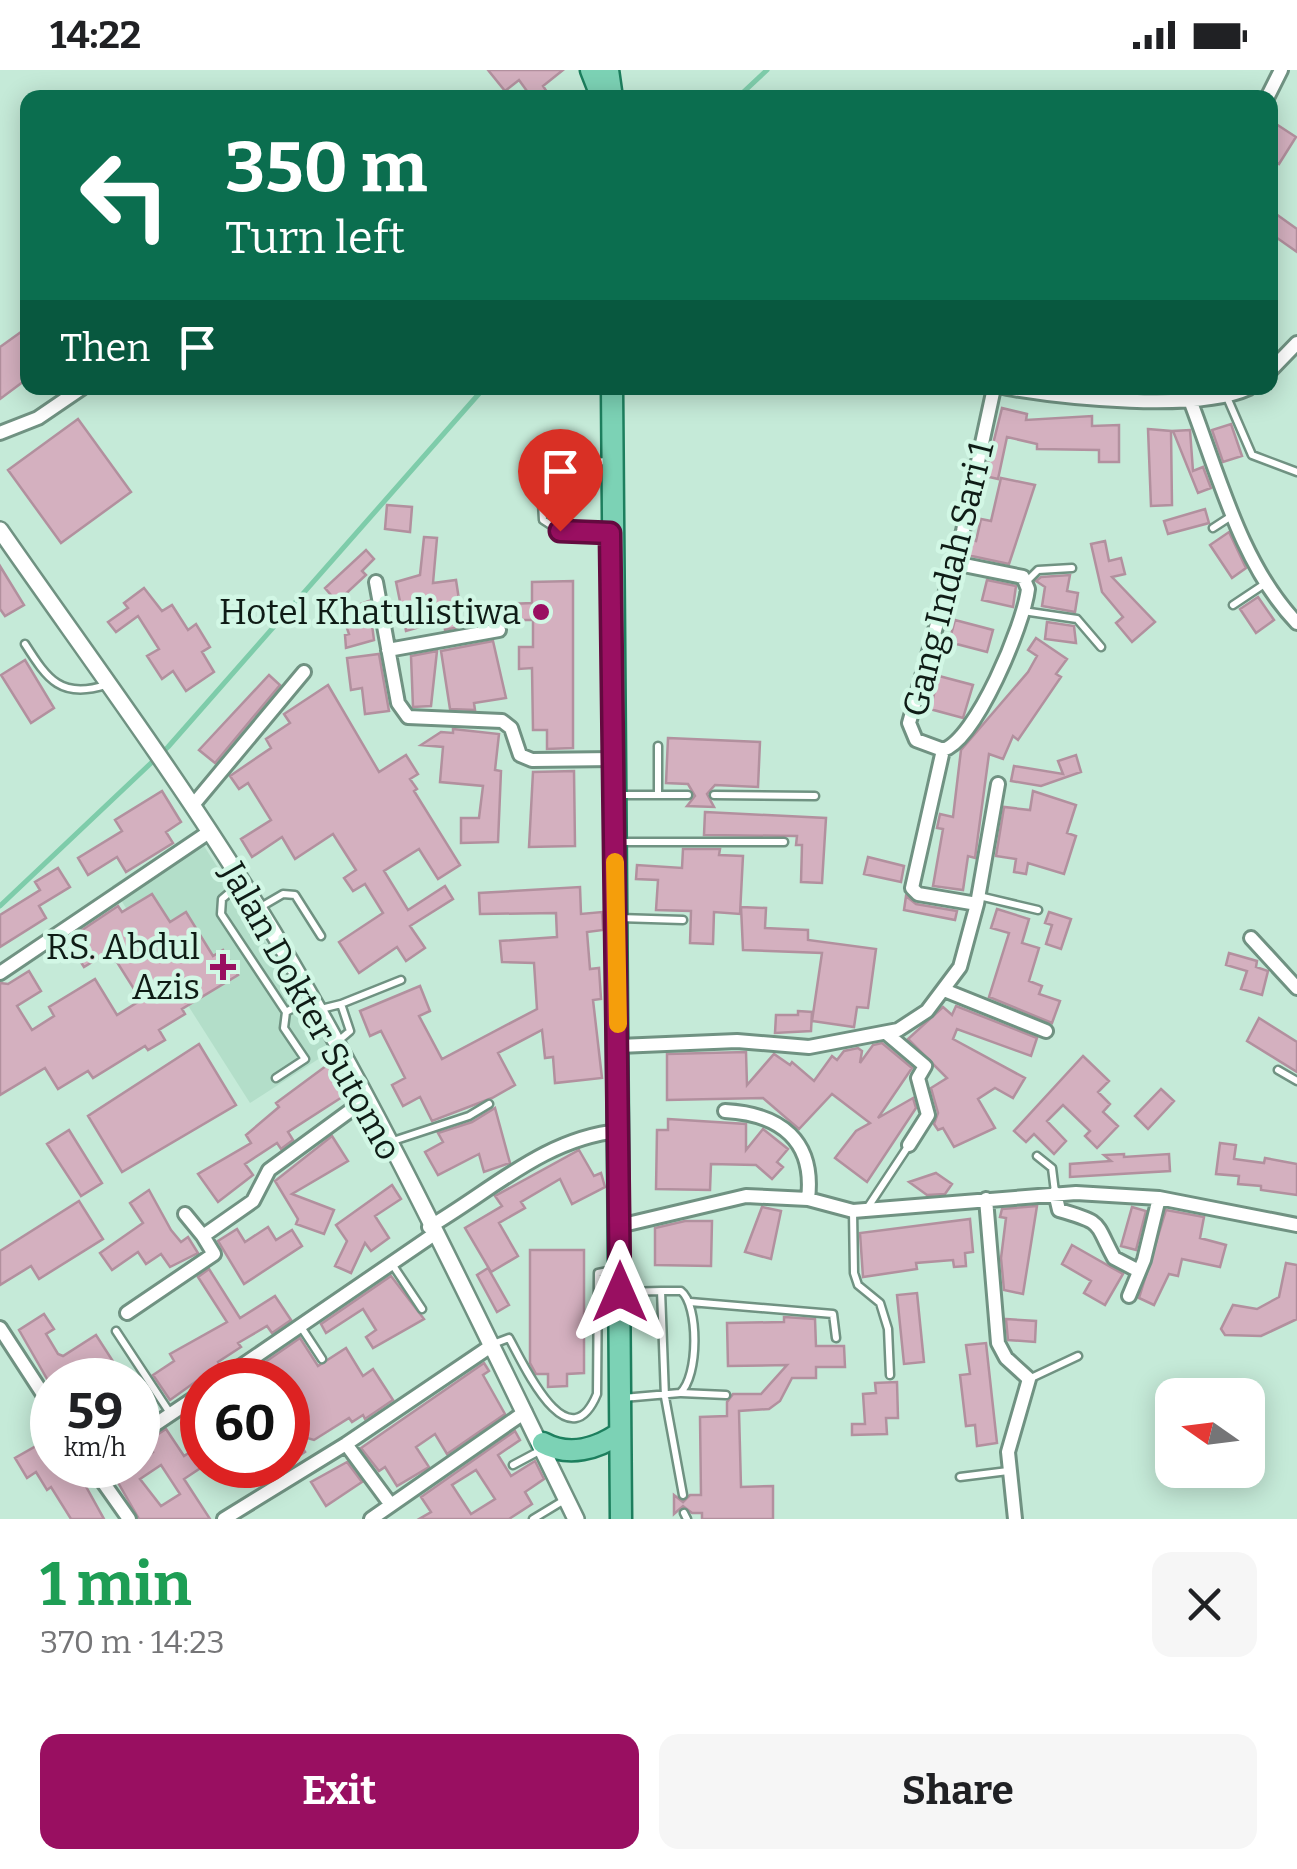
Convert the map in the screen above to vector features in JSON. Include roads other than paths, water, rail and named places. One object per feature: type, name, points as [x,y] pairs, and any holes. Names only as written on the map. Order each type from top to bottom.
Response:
[{"type":"main road","points":[[612,395],[610,533],[619,1046],[621,1519]]},
{"type":"main road","points":[[544,1446],[559,1450],[590,1448],[620,1433]]},
{"type":"street","points":[[1278,362],[1297,342]]},
{"type":"street","points":[[0,433],[38,418],[72,395]]},
{"type":"street","name":"Gang Indah Sari 1","points":[[943,750],[916,740],[909,723],[954,562],[992,395]]},
{"type":"street","points":[[1118,395],[1190,400],[1226,395]]},
{"type":"street","points":[[1190,400],[1234,515],[1268,582],[1297,623]]},
{"type":"street","name":"Jalan Dokter Sutomo","points":[[0,530],[193,805],[314,1004],[544,1446],[573,1518]]},
{"type":"street","points":[[954,562],[1028,580],[1023,611],[969,727],[957,744],[943,750],[912,888],[918,894],[978,900]]},
{"type":"street","points":[[376,582],[398,703],[408,717],[502,721],[511,728],[516,752],[526,759],[613,759]]},
{"type":"street","points":[[388,650],[499,630]]},
{"type":"street","points":[[193,805],[253,739],[304,672]]},
{"type":"street","points":[[619,1046],[737,1041],[809,1047],[914,1024],[944,990],[967,952],[998,784]]},
{"type":"street","points":[[0,973],[208,832]]},
{"type":"street","points":[[1251,938],[1297,988]]},
{"type":"street","points":[[944,990],[1046,1031]]},
{"type":"street","points":[[886,1033],[925,1066],[918,1078],[928,1115],[908,1145]]},
{"type":"street","points":[[203,1236],[253,1201],[269,1170],[366,1098]]},
{"type":"street","points":[[725,1110],[763,1116],[797,1140],[808,1158],[808,1200]]},
{"type":"street","points":[[252,1358],[392,1264],[516,1168],[589,1134],[619,1131]]},
{"type":"street","points":[[619,1226],[746,1196],[808,1200],[859,1211],[1055,1193],[1158,1198],[1297,1225]]},
{"type":"street","points":[[1055,1193],[1059,1210],[1091,1220],[1106,1234],[1114,1258],[1140,1271]]},
{"type":"street","points":[[1129,1296],[1140,1271],[1158,1198]]},
{"type":"street","points":[[986,1199],[998,1343],[1006,1358],[1029,1379],[1008,1471],[1015,1519]]},
{"type":"street","points":[[128,1313],[214,1254],[185,1214]]},
{"type":"street","points":[[0,1328],[30,1374]]},
{"type":"street","points":[[310,1461],[346,1444],[490,1346]]},
{"type":"street","points":[[160,1421],[180,1408]]},
{"type":"street","points":[[371,1519],[526,1412]]},
{"type":"street","points":[[346,1444],[391,1505]]},
{"type":"street","points":[[107,1488],[129,1519]]},
{"type":"street","points":[[224,1519],[265,1488]]},
{"type":"lane","points":[[1226,395],[1252,454],[1297,472]]},
{"type":"lane","points":[[574,463],[611,461]]},
{"type":"lane","points":[[551,466],[543,474],[540,498],[540,510],[550,528],[610,533]]},
{"type":"lane","points":[[1213,528],[1234,515]]},
{"type":"lane","points":[[1028,580],[1038,570],[1072,568]]},
{"type":"lane","points":[[1233,605],[1268,582]]},
{"type":"lane","points":[[1023,611],[1077,619],[1101,647]]},
{"type":"lane","points":[[25,644],[48,680],[61,689],[88,690],[107,684]]},
{"type":"lane","points":[[658,746],[658,795]]},
{"type":"lane","points":[[614,794],[688,795]]},
{"type":"lane","points":[[714,795],[815,796]]},
{"type":"lane","points":[[614,842],[784,842]]},
{"type":"lane","points":[[242,882],[222,899],[221,914],[286,1012],[284,1028],[305,1060],[276,1078]]},
{"type":"lane","points":[[258,908],[283,894],[294,895],[322,936]]},
{"type":"lane","points":[[978,900],[1038,910]]},
{"type":"lane","points":[[616,918],[683,920]]},
{"type":"lane","points":[[286,1012],[314,1004],[342,1004],[402,980]]},
{"type":"lane","points":[[336,1043],[350,1031],[342,1004]]},
{"type":"lane","points":[[1278,1070],[1297,1081]]},
{"type":"lane","points":[[388,1143],[469,1116],[488,1104]]},
{"type":"lane","points":[[890,1375],[888,1329],[880,1304],[858,1284],[854,1273],[859,1211],[908,1145]]},
{"type":"lane","points":[[1037,1156],[1052,1168],[1055,1193]]},
{"type":"lane","points":[[392,1264],[422,1309]]},
{"type":"lane","points":[[490,1346],[508,1338],[548,1405],[560,1416],[567,1418],[587,1410],[598,1394],[598,1274],[619,1270]]},
{"type":"lane","points":[[620,1292],[681,1290],[690,1302],[692,1377],[680,1393]]},
{"type":"lane","points":[[661,1291],[665,1397],[683,1495]]},
{"type":"lane","points":[[690,1302],[833,1314],[836,1338]]},
{"type":"lane","points":[[300,1324],[322,1360]]},
{"type":"lane","points":[[116,1331],[171,1414]]},
{"type":"lane","points":[[1029,1379],[1078,1356]]},
{"type":"lane","points":[[620,1398],[680,1393],[726,1395]]},
{"type":"lane","points":[[513,1464],[544,1446]]},
{"type":"lane","points":[[960,1477],[1008,1471]]},
{"type":"lane","points":[[533,1519],[566,1498]]},
{"type":"waterway","points":[[746,90],[767,70]]},
{"type":"waterway","points":[[0,906],[168,747],[478,395]]},
{"type":"place","name":"Hotel Khatulistiwa","points":[[541,612]]},
{"type":"place","name":"RS. Abdul Azis","points":[[223,967]]}]
